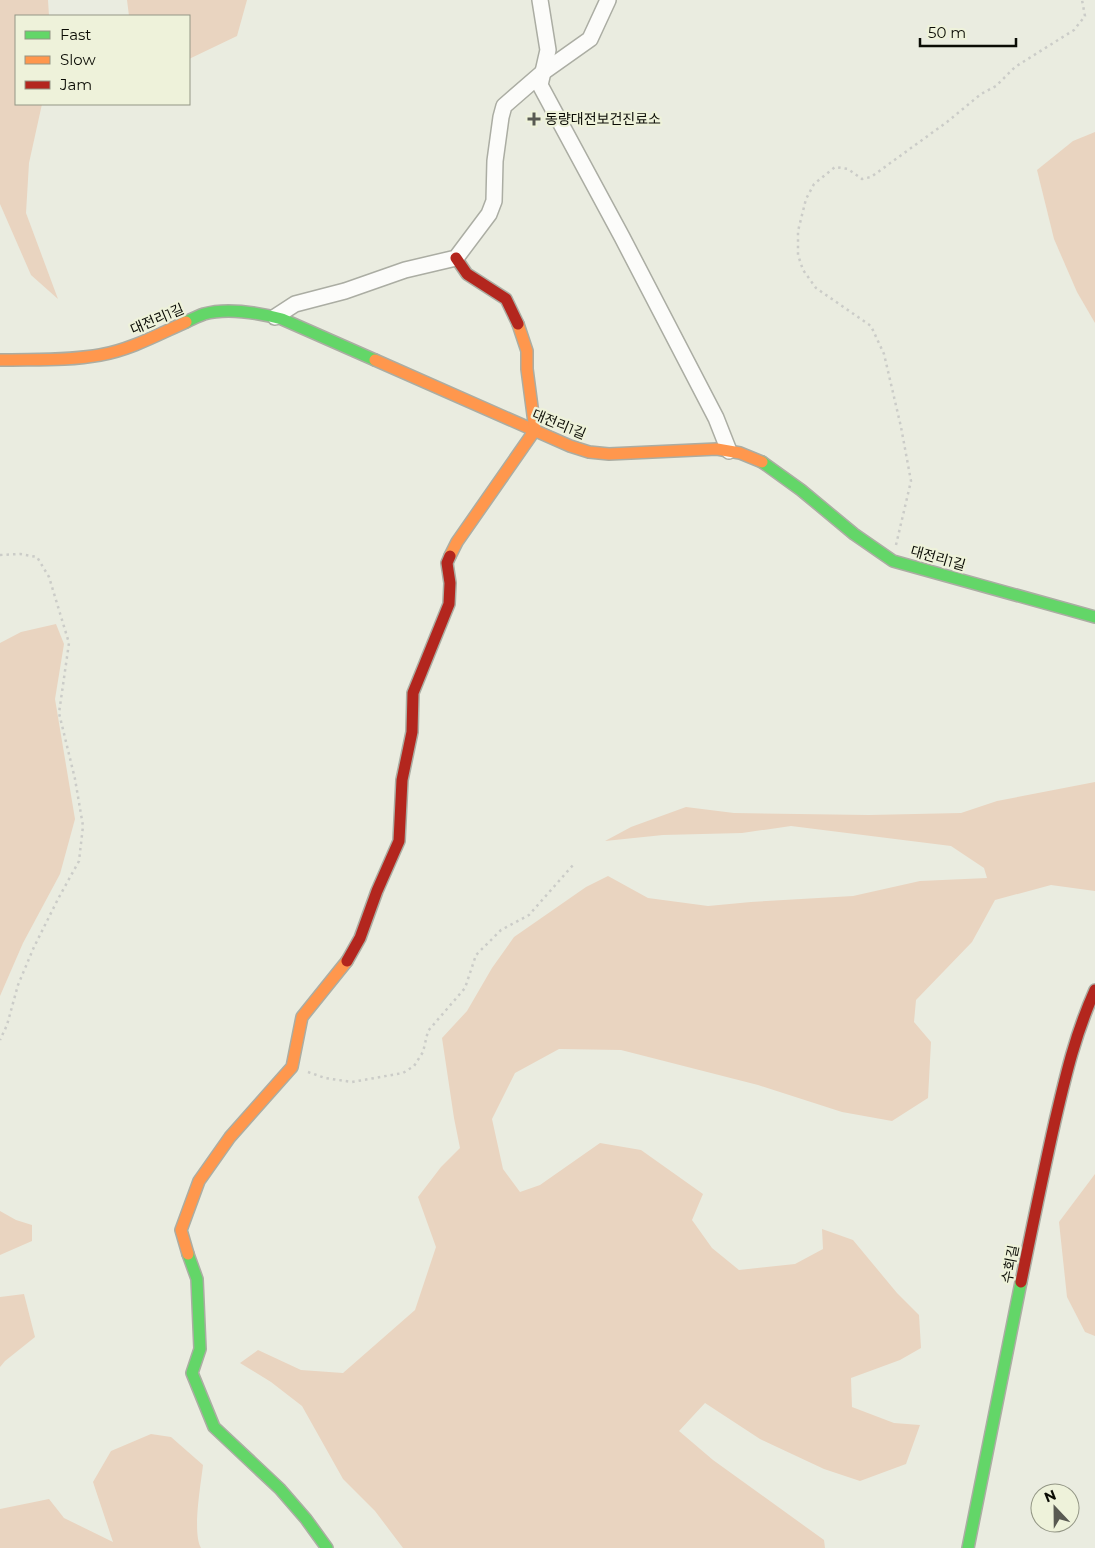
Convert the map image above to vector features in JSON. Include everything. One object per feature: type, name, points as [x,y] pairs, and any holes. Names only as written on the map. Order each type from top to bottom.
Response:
[{"type":"street","points":[[540,0],[548,50],[540,85],[712,409],[729,451]]},
{"type":"street","points":[[275,317],[295,304],[346,291],[405,270],[456,258],[489,214],[494,201],[495,161],[504,106],[542,73],[590,39],[608,0]]},
{"type":"street","points":[[327,1548],[306,1518],[280,1489],[214,1427],[192,1373],[200,1349],[197,1279],[182,1238],[181,1230],[199,1181],[230,1137],[292,1067],[302,1017],[346,963],[360,938],[376,891],[398,841],[402,780],[412,732],[413,693],[449,604],[450,583],[447,563],[457,542],[535,430],[527,351],[516,319],[506,298],[467,274],[456,258]]},
{"type":"street","name":"대전리1길","points":[[0,360],[53,359],[100,355],[126,348],[205,314],[223,311],[275,317],[570,446],[589,452],[609,454],[717,449],[740,453],[766,464],[854,534],[892,561],[1095,617]]},
{"type":"street","name":"수회길","points":[[968,1548],[1045,1164],[1071,1052],[1082,1019],[1095,990]]},
{"type":"path","points":[[892,561],[911,481],[884,354],[871,326],[816,288],[803,270],[798,256],[798,231],[806,199],[814,184],[835,167],[848,169],[862,179],[871,177],[940,127],[981,94],[996,86],[1015,67],[1074,30],[1085,16],[1082,0]]},
{"type":"path","points":[[0,555],[20,554],[37,557],[52,586],[68,643],[59,713],[75,779],[82,826],[79,861],[34,948],[18,985],[7,1025],[0,1040]]},
{"type":"path","points":[[292,1067],[325,1078],[352,1082],[403,1073],[414,1066],[423,1052],[428,1031],[465,988],[476,955],[501,930],[529,915],[573,865]]},
{"type":"shaded area","points":[[0,0],[48,0],[49,15],[15,15],[15,105],[42,105],[29,163],[26,213],[58,299],[31,275],[0,204]]},
{"type":"shaded area","points":[[127,0],[247,0],[237,36],[190,59],[190,15],[129,15]]},
{"type":"shaded area","points":[[1095,132],[1095,323],[1077,292],[1054,239],[1037,170],[1073,141]]},
{"type":"shaded area","points":[[56,624],[64,644],[55,699],[75,819],[60,874],[23,943],[0,996],[0,643],[21,632]]},
{"type":"shaded area","points":[[1095,782],[1095,891],[1051,885],[995,900],[972,942],[916,1000],[914,1022],[931,1042],[928,1098],[892,1121],[842,1112],[758,1085],[621,1050],[559,1049],[515,1073],[492,1119],[503,1169],[520,1192],[540,1185],[600,1143],[641,1150],[703,1194],[692,1220],[712,1248],[739,1270],[795,1264],[823,1249],[822,1229],[853,1240],[897,1293],[919,1315],[921,1348],[900,1360],[851,1378],[852,1407],[894,1423],[920,1425],[906,1464],[860,1481],[824,1469],[760,1439],[705,1403],[679,1431],[713,1460],[824,1540],[825,1548],[403,1548],[375,1511],[343,1479],[302,1406],[271,1382],[240,1363],[258,1350],[301,1370],[343,1373],[415,1310],[436,1247],[418,1197],[441,1167],[460,1148],[442,1038],[467,1011],[492,968],[514,937],[586,887],[608,876],[648,898],[708,906],[853,896],[920,881],[987,878],[984,868],[951,846],[791,826],[742,833],[663,835],[605,841],[631,827],[686,807],[734,813],[869,815],[961,813],[997,801]]},
{"type":"shaded area","points":[[1095,1174],[1095,1336],[1085,1332],[1067,1297],[1059,1222]]},
{"type":"shaded area","points":[[0,1211],[16,1220],[32,1225],[32,1241],[0,1255]]},
{"type":"shaded area","points":[[24,1294],[35,1337],[0,1367],[0,1297]]},
{"type":"shaded area","points":[[151,1434],[171,1437],[203,1465],[197,1520],[198,1541],[201,1548],[0,1548],[0,1509],[49,1499],[64,1518],[113,1542],[93,1482],[111,1451]]},
{"type":"traffic: fast","points":[[186,322],[204,314],[223,311],[263,315],[282,319],[375,360]]},
{"type":"traffic: fast","points":[[762,462],[801,490],[854,534],[893,561],[1095,617]]},
{"type":"traffic: fast","points":[[188,1254],[197,1279],[200,1349],[192,1373],[214,1427],[280,1489],[306,1519],[327,1548]]},
{"type":"traffic: fast","points":[[968,1548],[1021,1282]]},
{"type":"traffic: slow","points":[[0,360],[63,359],[111,353],[133,346],[186,322]]},
{"type":"traffic: slow","points":[[450,556],[457,542],[535,430],[527,369],[527,351],[518,324]]},
{"type":"traffic: slow","points":[[375,360],[570,446],[589,452],[609,454],[717,449],[740,453],[762,462]]},
{"type":"traffic: slow","points":[[188,1254],[181,1230],[199,1181],[230,1137],[292,1067],[302,1017],[347,961]]},
{"type":"traffic: jam","points":[[456,258],[467,274],[506,299],[518,324]]},
{"type":"traffic: jam","points":[[347,961],[360,938],[377,891],[399,841],[402,780],[412,732],[413,693],[449,604],[450,583],[447,563],[450,556]]},
{"type":"traffic: jam","points":[[1021,1282],[1063,1087],[1076,1039],[1095,990]]},
{"type":"place","name":"동량대전보건진료소","points":[[534,119]]}]
